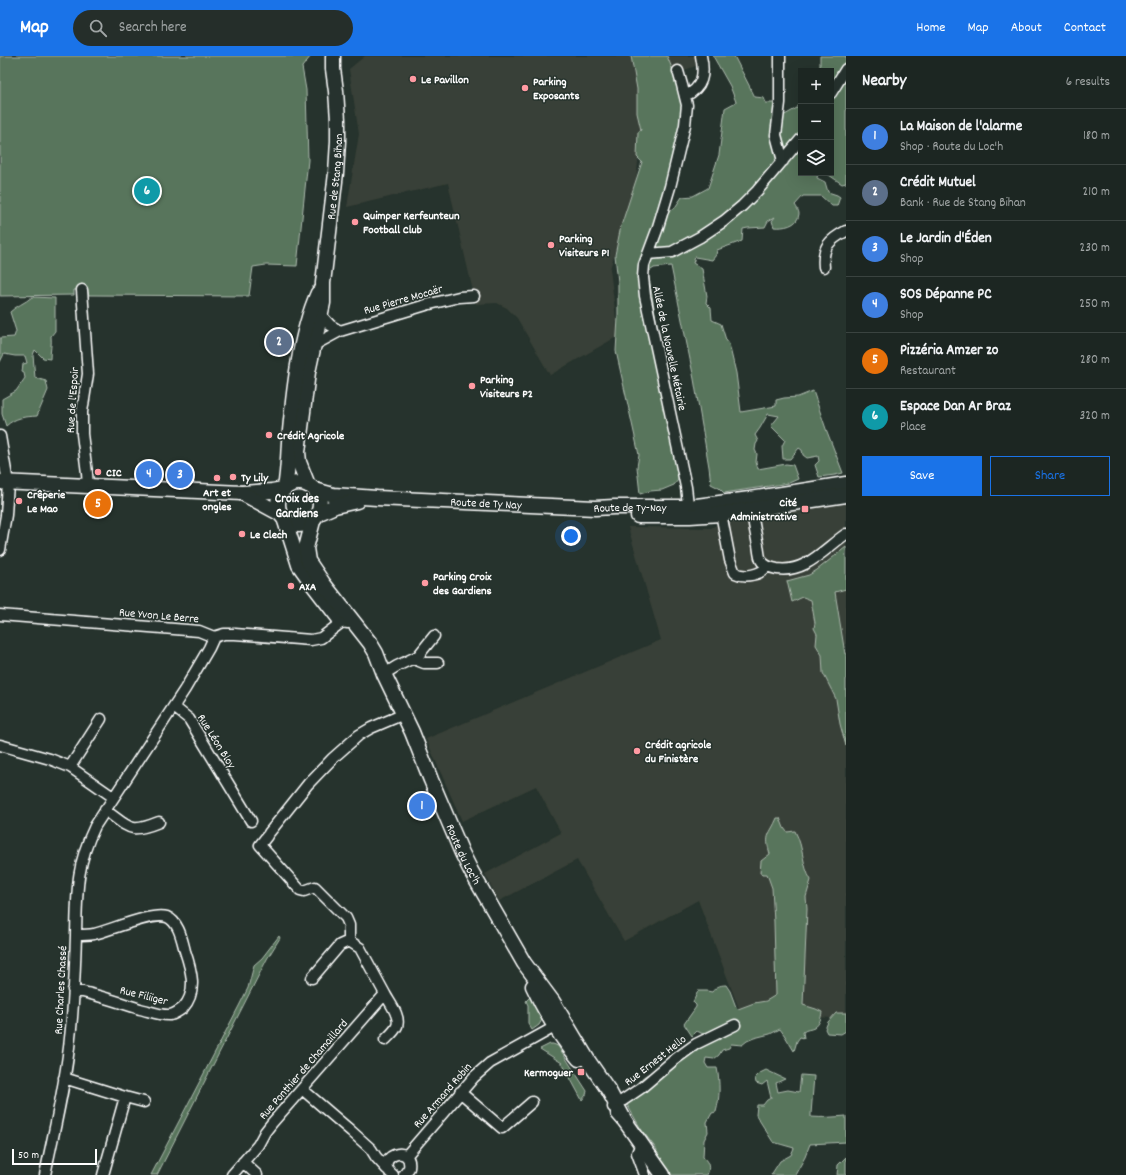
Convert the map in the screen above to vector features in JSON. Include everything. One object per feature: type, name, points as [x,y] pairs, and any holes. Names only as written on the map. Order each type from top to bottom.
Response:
[{"type":"main road","name":"Rue de Stang Bihan","points":[[284,489],[288,474],[292,413],[317,311],[323,303],[323,284],[334,198],[338,147],[337,104],[333,62],[327,56]]},
{"type":"main road","name":"Rue de Stang Bihan","points":[[300,383],[304,405],[298,457],[299,464],[312,487]]},
{"type":"main road","points":[[4,483],[242,493],[284,489]]},
{"type":"main road","points":[[242,493],[294,525],[298,526],[303,525],[316,517],[320,499],[312,487],[302,483],[296,483],[290,484],[284,489],[278,501],[278,507],[282,517]]},
{"type":"main road","name":"Route de Ty-Nay","points":[[595,508],[614,507],[689,512],[751,504],[846,484]]},
{"type":"main road","name":"Route de Ty Nay","points":[[312,487],[333,495],[595,508]]},
{"type":"main road","name":"Route de Ty-Nay","points":[[751,504],[846,496]]},
{"type":"main road","name":"Route de Ty Nay","points":[[316,517],[348,502],[377,498]]},
{"type":"main road","name":"Route du Loc'h","points":[[282,517],[299,565],[314,586],[372,647],[412,732],[462,853],[524,963],[541,1003],[560,1024],[663,1175]]},
{"type":"main road","name":"Route du Loc'h","points":[[316,517],[306,548],[308,561],[349,624]]},
{"type":"street","points":[[685,96],[695,90],[702,79],[702,56]]},
{"type":"street","points":[[780,56],[780,103],[776,135],[783,161]]},
{"type":"street","points":[[834,88],[846,69]]},
{"type":"street","name":"Allée de la Nouvelle Métairie","points":[[678,71],[687,105],[683,135],[670,187],[657,230],[644,265],[643,277],[645,296],[686,487],[689,512]]},
{"type":"street","points":[[648,254],[672,252],[683,247],[713,228],[748,201],[800,140]]},
{"type":"street","points":[[824,267],[824,253],[828,244],[838,235],[846,231]]},
{"type":"street","name":"Rue de l'Espoir","points":[[82,290],[88,374],[82,412],[82,429],[88,487]]},
{"type":"street","name":"Rue Pierre Mocaër","points":[[308,344],[340,331],[426,305],[459,297],[474,296]]},
{"type":"street","points":[[317,311],[330,325],[340,331]]},
{"type":"street","points":[[292,413],[304,405]]},
{"type":"street","points":[[0,436],[6,515],[0,550]]},
{"type":"street","points":[[751,504],[761,560],[773,569],[785,570],[803,566],[846,534]]},
{"type":"street","points":[[720,509],[730,560],[735,573],[742,576],[749,575],[762,572],[767,566]]},
{"type":"street","name":"Rue Yvon Le Berre","points":[[0,615],[199,631],[214,637],[224,634],[235,634],[314,640],[349,624]]},
{"type":"street","points":[[384,674],[397,666],[414,659],[424,650],[434,636]]},
{"type":"street","points":[[174,707],[214,637]]},
{"type":"street","points":[[414,659],[424,663],[438,663]]},
{"type":"street","name":"Rue Charles Chassé","points":[[45,1175],[64,1078],[70,1037],[77,892],[81,863],[95,826],[174,707]]},
{"type":"street","name":"Rue Léon Bloy","points":[[174,707],[189,719],[251,821]]},
{"type":"street","points":[[349,941],[349,925],[346,918],[315,887],[304,891],[300,890],[260,846],[308,784],[358,735],[404,714]]},
{"type":"street","points":[[70,768],[101,720]]},
{"type":"street","points":[[0,745],[50,759],[70,768],[113,797]]},
{"type":"street","points":[[105,810],[132,829],[143,828],[159,822]]},
{"type":"street","name":"Rue Filiiger","points":[[73,990],[165,1015],[171,1015],[180,1011],[187,1003],[192,991],[190,970],[182,938],[176,926],[166,917],[156,916],[94,934],[76,935]]},
{"type":"street","points":[[312,978],[340,945],[349,941]]},
{"type":"street","points":[[349,941],[360,948],[397,1015],[397,1027],[385,1040]]},
{"type":"street","name":"Rue Ponthier de Chamaillard","points":[[232,1175],[258,1145],[272,1123],[385,994]]},
{"type":"street","name":"Rue Armand Robin","points":[[406,1156],[460,1092],[490,1063],[560,1024]]},
{"type":"street","name":"Rue Ernest Hello","points":[[615,1106],[642,1088],[674,1060],[696,1044],[736,1025]]},
{"type":"street","points":[[64,1078],[144,1102]]},
{"type":"street","points":[[302,1089],[351,1131],[371,1150],[390,1172]]},
{"type":"street","points":[[460,1092],[502,1128],[532,1102]]},
{"type":"street","points":[[103,1175],[125,1097]]},
{"type":"street","points":[[641,1144],[637,1153],[645,1175]]},
{"type":"street","points":[[371,1150],[391,1156],[400,1154],[406,1156],[410,1165],[407,1174]]},
{"type":"street","points":[[390,1172],[387,1162],[391,1156]]},
{"type":"street","points":[[243,1162],[257,1175]]},
{"type":"shaded area","points":[[365,56],[698,56],[701,64],[676,73],[641,133],[636,181],[610,269],[618,336],[550,375],[517,318],[507,308],[497,303],[476,304],[448,183],[347,207],[359,134],[349,69]]},
{"type":"shaded area","points":[[846,504],[846,1019],[774,1014],[741,1014],[698,900],[624,941],[577,860],[499,901],[485,874],[561,833],[536,786],[462,821],[426,739],[661,640],[628,527],[711,528],[728,519]]},
{"type":"green space","points":[[0,56],[311,56],[302,67],[306,90],[308,160],[297,266],[266,265],[253,267],[249,296],[89,295],[87,290],[74,290],[74,295],[0,296]]},
{"type":"green space","points":[[631,56],[667,56],[680,88],[684,117],[665,207],[668,210],[674,209],[682,197],[693,196],[708,188],[719,155],[725,108],[736,102],[730,86],[713,56],[734,56],[755,97],[764,98],[766,103],[775,103],[777,110],[776,120],[798,106],[798,176],[817,176],[817,178],[825,182],[828,192],[840,197],[837,206],[832,206],[821,196],[803,196],[795,205],[799,214],[798,218],[793,224],[782,227],[774,227],[772,221],[775,217],[768,221],[765,227],[743,229],[742,241],[717,250],[716,255],[712,260],[695,257],[693,263],[702,269],[707,296],[706,303],[711,308],[712,320],[721,324],[726,340],[729,344],[736,373],[741,412],[776,406],[776,400],[798,397],[813,391],[843,473],[819,477],[815,465],[819,461],[818,456],[807,458],[803,455],[802,450],[799,448],[790,459],[783,459],[782,446],[785,440],[771,426],[779,416],[768,414],[755,435],[758,441],[755,450],[757,454],[756,462],[758,469],[786,464],[793,465],[798,479],[789,483],[724,493],[719,488],[711,484],[694,379],[671,266],[654,268],[648,272],[681,465],[678,480],[674,485],[662,490],[640,494],[637,467],[639,455],[616,351],[618,282],[615,255],[621,226],[642,162],[637,157],[638,132],[641,130],[637,113],[637,89]]},
{"type":"green space","points":[[820,56],[846,56],[846,183],[842,184],[830,176],[834,176],[834,68],[820,68]]},
{"type":"green space","points":[[32,297],[55,298],[55,331],[51,336],[50,359],[43,358],[35,350],[33,355],[35,378],[46,381],[48,390],[37,416],[17,419],[6,426],[2,414],[2,399],[16,391],[25,378],[24,373],[22,372],[23,364],[27,363],[25,356],[4,354],[0,362],[0,338],[14,337],[16,331],[10,312]]},
{"type":"green space","points":[[846,547],[846,589],[835,592],[846,654],[846,746],[840,724],[836,699],[823,673],[822,655],[816,645],[817,634],[814,628],[815,623],[811,600],[803,597],[792,602],[787,581],[809,575]]},
{"type":"green space","points":[[777,818],[780,818],[787,832],[795,831],[798,837],[806,869],[811,880],[806,897],[807,909],[803,1005],[822,1012],[821,1019],[818,1025],[814,1028],[803,1032],[804,1038],[800,1037],[794,1051],[780,1029],[770,1034],[754,1038],[742,1045],[731,1044],[729,1048],[722,1050],[714,1059],[706,1058],[705,1063],[708,1068],[717,1068],[719,1079],[716,1112],[712,1113],[707,1122],[708,1132],[704,1140],[703,1157],[707,1161],[708,1165],[707,1175],[653,1175],[657,1163],[655,1155],[657,1150],[641,1129],[626,1103],[643,1077],[683,1060],[692,1053],[705,1035],[697,1031],[692,1036],[684,1024],[696,1007],[693,1002],[698,991],[712,992],[721,985],[726,985],[738,1009],[754,1003],[766,1001],[776,995],[772,888],[767,874],[760,873],[761,861],[770,854],[768,838]]},
{"type":"green space","points":[[279,936],[280,938],[267,959],[157,1175],[151,1175],[248,988],[254,965],[262,958]]},
{"type":"green space","points":[[532,995],[543,1018],[539,1025],[532,1030],[528,1023],[528,1005],[526,1001]]},
{"type":"green space","points":[[836,1013],[846,1013],[846,1031],[841,1034],[827,1033],[825,1029],[828,1022]]},
{"type":"green space","points":[[550,1044],[558,1046],[587,1091],[582,1100],[562,1063],[540,1049]]},
{"type":"green space","points":[[766,1070],[785,1079],[776,1083],[778,1092],[788,1090],[799,1092],[801,1075],[814,1076],[811,1117],[846,1116],[846,1142],[810,1144],[795,1175],[771,1175],[780,1161],[791,1155],[794,1148],[773,1142],[756,1115],[757,1105],[763,1105],[771,1098],[767,1081],[762,1085],[756,1083],[755,1078]]},
{"type":"green space","points":[[846,1157],[846,1175],[837,1175],[838,1165]]},
{"type":"place","name":"Le Pavillon","points":[[413,79]]},
{"type":"place","name":"Parking Exposants","points":[[525,88]]},
{"type":"place","name":"Espace Dan Ar Braz","points":[[147,191]]},
{"type":"place","name":"Quimper Kerfeunteun Football Club","points":[[355,222]]},
{"type":"place","name":"Parking Visiteurs P1","points":[[551,245]]},
{"type":"place","name":"Crédit Mutuel","points":[[279,342]]},
{"type":"place","name":"Parking Visiteurs P2","points":[[472,386]]},
{"type":"place","name":"Crédit Agricole","points":[[269,435]]},
{"type":"place","name":"CIC","points":[[98,472]]},
{"type":"place","name":"SOS Dépanne PC","points":[[149,474]]},
{"type":"place","name":"Le Jardin d'Éden","points":[[180,475]]},
{"type":"place","name":"Ty Lily","points":[[233,477]]},
{"type":"place","name":"Art et ongles","points":[[217,478]]},
{"type":"place","name":"Crêperie Le Mao","points":[[19,501]]},
{"type":"place","name":"Pizzéria Amzer zo","points":[[98,504]]},
{"type":"place","name":"Cité Administrative","points":[[805,509]]},
{"type":"place","name":"Le Clech","points":[[242,534]]},
{"type":"place","name":"Parking Croix des Gardiens","points":[[425,583]]},
{"type":"place","name":"AXA","points":[[291,586]]},
{"type":"place","name":"Crédit agricole du Finistère","points":[[637,751]]},
{"type":"place","name":"La Maison de l'alarme","points":[[422,806]]},
{"type":"place","name":"Kermoguer","points":[[581,1072]]},
{"type":"district","name":"Croix des Gardiens","points":[[297,504]]}]
